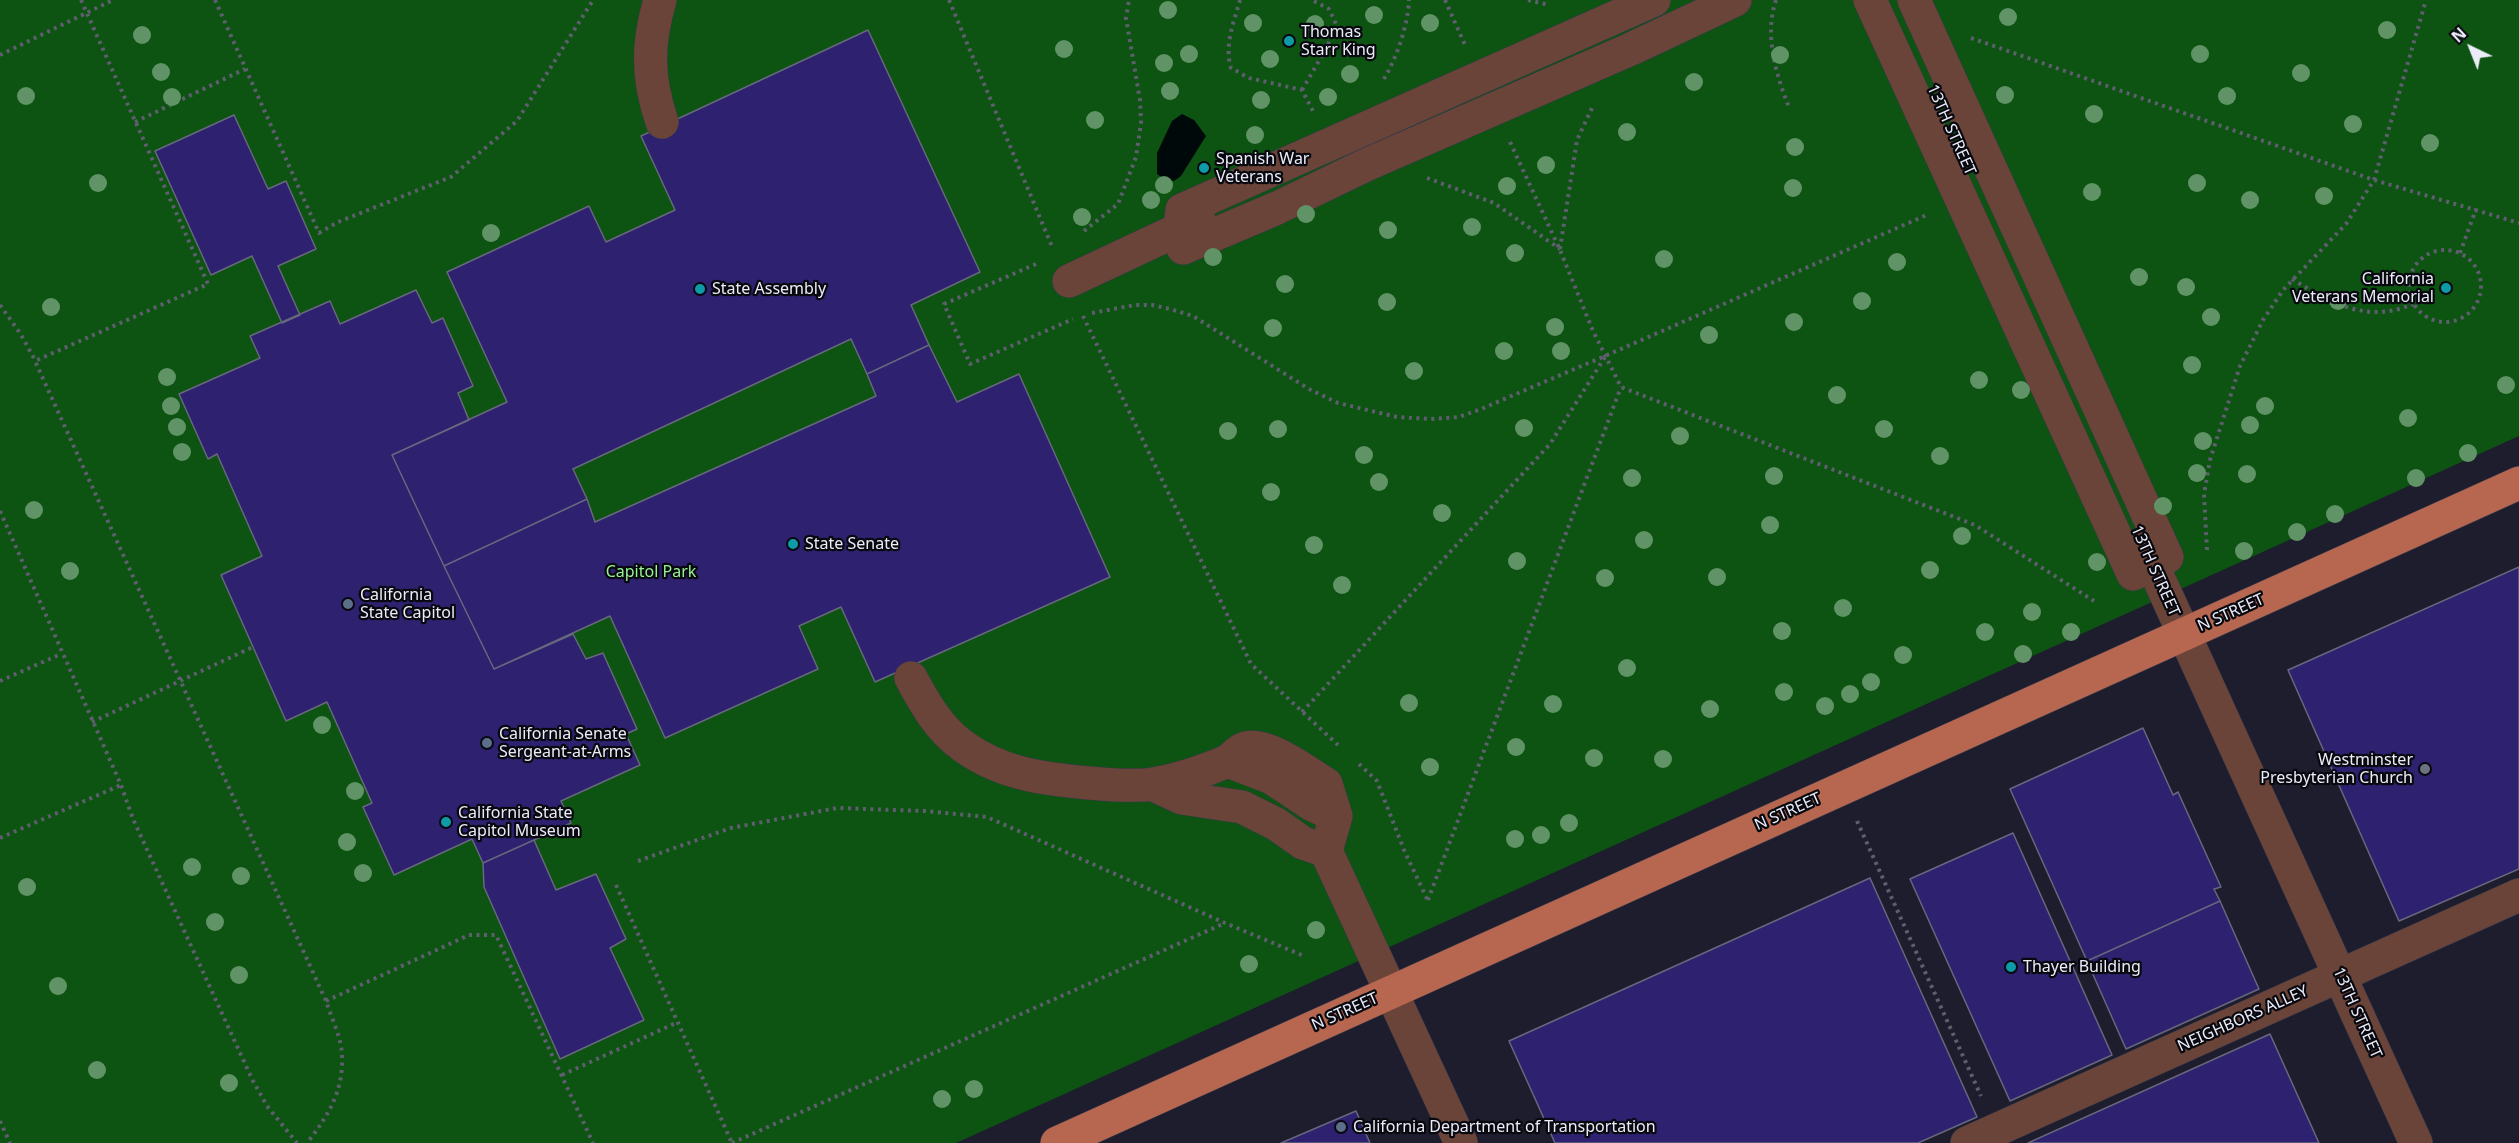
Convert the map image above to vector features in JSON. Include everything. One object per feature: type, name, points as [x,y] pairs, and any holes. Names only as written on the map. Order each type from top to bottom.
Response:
[{"type":"main road","name":"N STREET","points":[[1058,1143],[2519,483]]},
{"type":"street","points":[[660,0],[649,56],[651,81],[662,122]]},
{"type":"street","points":[[1654,0],[1182,210],[1180,229],[1183,248],[1735,0]]},
{"type":"street","points":[[1063,268],[1180,229],[1262,189],[1687,0]]},
{"type":"street","points":[[1870,0],[2133,574],[2167,557],[1919,11]]},
{"type":"street","name":"13TH STREET","points":[[1892,0],[2416,1143]]},
{"type":"street","points":[[911,678],[922,700],[948,734],[998,767],[1040,778],[1108,784],[1152,784],[1197,774],[1228,761],[1272,778],[1311,804],[1336,816],[1326,851],[1461,1143]]},
{"type":"street","points":[[1152,784],[1182,798],[1242,807],[1276,824],[1304,843],[1326,851]]},
{"type":"street","name":"NEIGHBORS ALLEY","points":[[1966,1143],[2519,895]]},
{"type":"path","points":[[35,361],[208,284],[81,0]]},
{"type":"path","points":[[1,56],[113,0]]},
{"type":"path","points":[[215,0],[319,233],[338,222],[451,177],[476,156],[517,121],[593,0]]},
{"type":"path","points":[[949,0],[1082,315],[1251,664],[1344,750]]},
{"type":"path","points":[[1079,235],[1118,204],[1136,157],[1141,123],[1140,100],[1126,18],[1129,0]]},
{"type":"path","points":[[1240,0],[1229,42],[1231,68],[1249,78],[1302,90],[1327,46],[1336,24],[1329,9],[1312,0]]},
{"type":"path","points":[[1381,83],[1396,52],[1409,10],[1409,0]]},
{"type":"path","points":[[1776,0],[1772,12],[1773,55],[1778,80],[1789,107]]},
{"type":"path","points":[[2207,550],[2204,494],[2210,460],[2240,366],[2263,320],[2292,279],[2346,224],[2374,180],[2426,0]]},
{"type":"path","points":[[1919,11],[2374,180],[2519,223]]},
{"type":"path","points":[[135,122],[245,69]]},
{"type":"path","points":[[1560,250],[1577,140],[1595,102]]},
{"type":"path","points":[[1495,109],[1621,387],[1975,525],[2094,601]]},
{"type":"path","points":[[1424,177],[1494,204],[1560,250]]},
{"type":"path","points":[[1063,268],[944,304],[970,364],[1082,315],[1136,305],[1152,305],[1193,316],[1309,389],[1338,403],[1397,417],[1431,419],[1459,417],[1605,356],[1962,200]]},
{"type":"path","points":[[2460,253],[2476,209]]},
{"type":"path","points":[[2438,250],[2460,253],[2471,260],[2478,270],[2481,282],[2480,294],[2475,306],[2467,315],[2456,321],[2444,323],[2432,321],[2421,314],[2413,304],[2408,283],[2417,262],[2426,254],[2438,250]]},
{"type":"path","points":[[2292,279],[2334,304],[2359,312],[2398,311],[2413,304]]},
{"type":"path","points":[[0,305],[20,333],[35,361],[326,1001],[342,1054],[337,1096],[328,1116],[307,1143]]},
{"type":"path","points":[[1302,712],[1550,444],[1605,356]]},
{"type":"path","points":[[1352,758],[1377,781],[1404,850],[1428,901],[1621,387]]},
{"type":"path","points":[[0,511],[121,785],[133,819],[252,1079],[267,1106],[297,1143]]},
{"type":"path","points":[[93,722],[253,647]]},
{"type":"path","points":[[0,681],[62,654]]},
{"type":"path","points":[[0,838],[121,785]]},
{"type":"path","points":[[1843,788],[1997,1130]]},
{"type":"path","points":[[638,861],[731,828],[837,808],[926,811],[987,817],[1225,924],[1304,956]]},
{"type":"path","points":[[616,885],[732,1143],[1225,924]]},
{"type":"path","points":[[326,1001],[469,935],[496,935],[593,1143]]},
{"type":"path","points":[[562,1075],[678,1022]]},
{"type":"path","points":[[0,1120],[10,1143]]},
{"type":"green space","name":"Capitol Park","points":[[0,0],[2519,0],[2519,436],[956,1143],[0,1143]]},
{"type":"shaded area","points":[[1182,114],[1194,120],[1206,136],[1181,176],[1174,181],[1166,180],[1157,174],[1157,153],[1172,121]]},
{"type":"building","name":"State Assembly","points":[[868,30],[980,272],[911,305],[929,345],[867,374],[851,339],[573,469],[587,499],[444,566],[392,455],[507,402],[447,272],[589,206],[606,242],[675,210],[641,136]]},
{"type":"building","points":[[234,115],[268,189],[286,181],[316,249],[278,266],[300,315],[282,323],[252,256],[211,275],[155,151]]},
{"type":"building","name":"California State Capitol","points":[[416,290],[432,323],[443,318],[473,386],[458,393],[469,420],[392,455],[444,566],[494,669],[573,634],[586,659],[603,653],[637,729],[626,734],[640,765],[561,801],[571,823],[483,863],[472,839],[394,875],[363,807],[372,803],[327,702],[286,721],[221,575],[262,556],[217,454],[208,459],[179,394],[260,358],[250,336],[330,301],[340,324]]},
{"type":"building","name":"State Senate","points":[[929,345],[957,402],[1019,374],[1110,577],[875,682],[841,607],[799,626],[818,669],[665,738],[610,616],[494,669],[444,566],[587,499],[595,522],[876,396],[867,374]]},
{"type":"building","name":"Westminster Presbyterian Church","points":[[2519,567],[2519,869],[2399,921],[2288,670]]},
{"type":"building","points":[[2143,728],[2173,795],[2178,792],[2221,887],[2214,889],[2220,901],[2087,961],[2010,789]]},
{"type":"building","name":"Thayer Building","points":[[2013,833],[2112,1055],[2010,1101],[1910,879]]},
{"type":"building","points":[[534,840],[556,890],[596,874],[626,939],[610,948],[644,1020],[560,1059],[484,887],[483,863]]},
{"type":"building","points":[[1870,878],[1977,1117],[1918,1143],[1555,1143],[1509,1041]]},
{"type":"building","points":[[2220,901],[2259,989],[2126,1049],[2087,961]]},
{"type":"building","points":[[2270,1034],[2319,1143],[2028,1143]]},
{"type":"building","name":"California Department of Transportation","points":[[1356,1111],[1370,1143],[1281,1143]]},
{"type":"place","name":"Thomas Starr King","points":[[1289,41]]},
{"type":"place","name":"Spanish War Veterans","points":[[1204,168]]},
{"type":"place","name":"California Veterans Memorial","points":[[2446,288]]},
{"type":"place","name":"State Assembly","points":[[700,289]]},
{"type":"place","name":"State Senate","points":[[793,544]]},
{"type":"place","name":"California State Capitol","points":[[348,604]]},
{"type":"place","name":"California Senate Sergeant-at-Arms","points":[[487,743]]},
{"type":"place","name":"Westminster Presbyterian Church","points":[[2425,769]]},
{"type":"place","name":"California State Capitol Museum","points":[[446,822]]},
{"type":"place","name":"Thayer Building","points":[[2011,967]]},
{"type":"place","name":"California Department of Transportation","points":[[1341,1127]]}]
